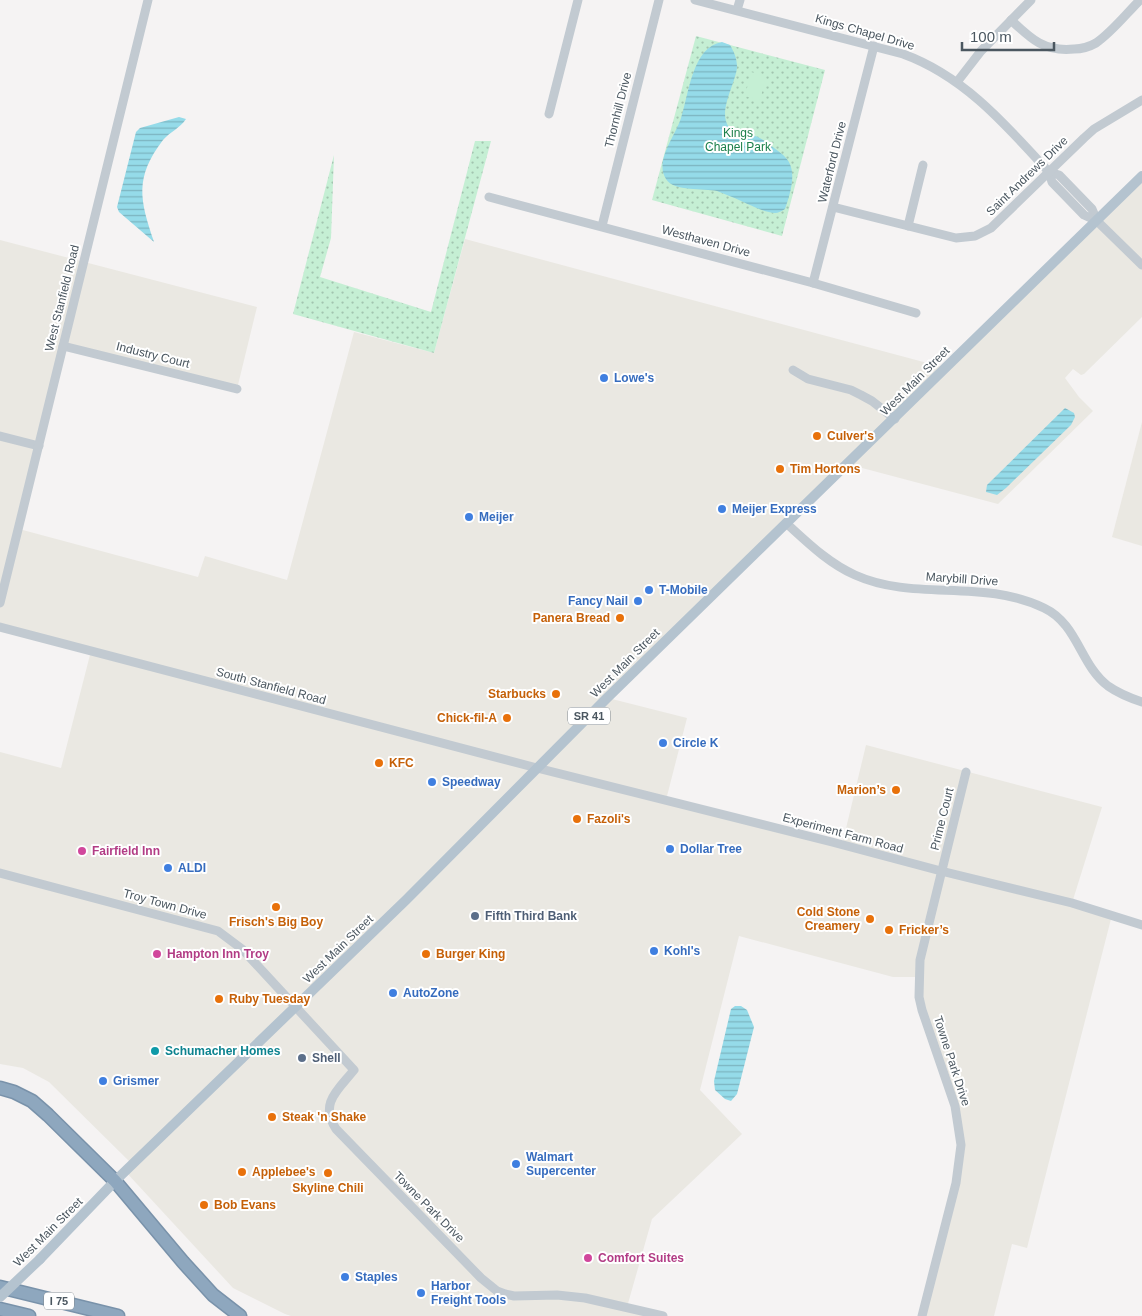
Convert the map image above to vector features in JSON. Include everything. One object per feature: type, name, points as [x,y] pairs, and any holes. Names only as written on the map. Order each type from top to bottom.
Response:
[{"type":"highway","points":[[0,1088],[32,1100],[115,1182],[182,1262],[213,1295],[240,1316]]},
{"type":"highway","name":"I 75","points":[[0,1287],[118,1316]]},
{"type":"highway","name":"I 75","points":[[0,1309],[29,1316]]},
{"type":"main road","name":"West Main Street","points":[[0,1297],[115,1182],[406,900],[786,523],[895,419],[1142,176]]},
{"type":"street","name":"West Stanfield Road","points":[[0,603],[148,0]]},
{"type":"street","points":[[549,114],[578,0]]},
{"type":"street","name":"Thornhill Drive","points":[[602,226],[659,0]]},
{"type":"street","name":"Kings Chapel Drive","points":[[695,0],[874,46],[921,61],[957,82],[1001,119],[1049,172],[1059,175],[1092,209],[1097,221],[1142,265]]},
{"type":"street","points":[[737,10],[740,0]]},
{"type":"street","points":[[957,82],[981,51],[1031,0]]},
{"type":"street","points":[[1011,20],[1029,37],[1040,44],[1053,49],[1082,49],[1095,43],[1140,0]]},
{"type":"street","name":"Waterford Drive","points":[[813,283],[874,46]]},
{"type":"street","name":"Saint Andrews Drive","points":[[833,207],[956,238],[975,236],[992,228],[1094,129],[1142,100]]},
{"type":"street","points":[[908,226],[923,165]]},
{"type":"street","name":"Westhaven Drive","points":[[489,197],[813,283],[916,313]]},
{"type":"street","name":"Industry Court","points":[[63,346],[237,389]]},
{"type":"street","points":[[793,370],[808,379],[851,390],[872,401],[895,419]]},
{"type":"street","points":[[0,436],[39,446]]},
{"type":"street","name":"Marybill Drive","points":[[786,523],[818,552],[856,576],[883,584],[911,589],[972,590],[999,593],[1026,600],[1046,609],[1062,620],[1074,634],[1096,673],[1107,685],[1126,696],[1142,702]]},
{"type":"street","name":"South Stanfield Road","points":[[0,627],[537,768]]},
{"type":"street","name":"Experiment Farm Road","points":[[537,768],[824,840],[941,872],[1072,903],[1142,924]]},
{"type":"street","name":"Prime Court","points":[[941,872],[966,772]]},
{"type":"street","name":"Towne Park Drive","points":[[922,1316],[956,1182],[961,1145],[955,1106],[940,1068],[919,997],[920,960],[941,872]]},
{"type":"street","name":"Troy Town Drive","points":[[0,873],[218,931],[242,948],[296,1008]]},
{"type":"street","name":"Towne Park Drive","points":[[296,1008],[354,1070],[331,1099],[328,1107],[330,1121],[481,1278],[497,1291],[514,1296],[558,1295],[585,1298],[663,1316]]},
{"type":"shaded area","points":[[1142,176],[1142,317],[1084,374],[1081,375],[1073,369],[1065,378],[1079,397],[1093,411],[998,504],[847,464],[608,698],[687,718],[666,800],[842,845],[866,745],[1102,807],[1072,903],[1112,915],[1027,1248],[1012,1244],[994,1316],[922,1316],[956,1183],[958,1124],[941,1068],[918,977],[893,977],[739,936],[700,1090],[742,1134],[652,1219],[627,1307],[663,1316],[291,1316],[285,1314],[233,1288],[125,1171],[132,1164],[49,1082],[23,1068],[0,1064],[0,752],[61,768],[91,651],[0,627],[0,240],[257,307],[237,389],[63,346],[19,529],[198,577],[205,556],[287,580],[354,332],[434,353],[465,239],[946,368]]},
{"type":"shaded area","points":[[1142,422],[1142,546],[1112,537]]},
{"type":"green space","name":"Kings Chapel Park","points":[[696,36],[825,70],[782,236],[652,200]]},
{"type":"green space","points":[[751,72],[766,76],[760,100],[745,96]]},
{"type":"green space","points":[[475,141],[491,141],[434,353],[293,314],[334,155],[331,238],[320,277],[431,312]]},
{"type":"water","points":[[722,42],[730,45],[737,64],[736,74],[726,106],[726,121],[729,127],[739,133],[762,139],[782,154],[790,163],[792,169],[791,190],[785,209],[779,212],[765,211],[717,191],[676,186],[666,179],[663,172],[664,156],[681,118],[693,73],[704,53],[712,46]]},
{"type":"water","points":[[179,117],[186,119],[163,140],[147,166],[144,178],[142,190],[145,214],[154,242],[119,212],[117,207],[136,132],[140,128]]},
{"type":"water","points":[[1065,408],[1074,413],[1075,417],[1071,425],[1006,488],[997,495],[986,492],[987,485]]},
{"type":"water","points":[[735,1006],[741,1006],[747,1010],[754,1027],[737,1094],[731,1101],[725,1099],[715,1090],[714,1081],[731,1009]]},
{"type":"place","name":"Lowe's","points":[[604,378]]},
{"type":"place","name":"Culver's","points":[[817,436]]},
{"type":"place","name":"Tim Hortons","points":[[780,469]]},
{"type":"place","name":"Meijer Express","points":[[722,509]]},
{"type":"place","name":"Meijer","points":[[469,517]]},
{"type":"place","name":"T-Mobile","points":[[649,590]]},
{"type":"place","name":"Fancy Nail","points":[[638,601]]},
{"type":"place","name":"Panera Bread","points":[[620,618]]},
{"type":"place","name":"Starbucks","points":[[556,694]]},
{"type":"place","name":"Chick-fil-A","points":[[507,718]]},
{"type":"place","name":"Circle K","points":[[663,743]]},
{"type":"place","name":"KFC","points":[[379,763]]},
{"type":"place","name":"Speedway","points":[[432,782]]},
{"type":"place","name":"Marion’s","points":[[896,790]]},
{"type":"place","name":"Fazoli's","points":[[577,819]]},
{"type":"place","name":"Dollar Tree","points":[[670,849]]},
{"type":"place","name":"Fairfield Inn","points":[[82,851]]},
{"type":"place","name":"ALDI","points":[[168,868]]},
{"type":"place","name":"Frisch's Big Boy","points":[[276,907]]},
{"type":"place","name":"Fifth Third Bank","points":[[475,916]]},
{"type":"place","name":"Cold Stone Creamery","points":[[870,919]]},
{"type":"place","name":"Fricker’s","points":[[889,930]]},
{"type":"place","name":"Kohl's","points":[[654,951]]},
{"type":"place","name":"Hampton Inn Troy","points":[[157,954]]},
{"type":"place","name":"Burger King","points":[[426,954]]},
{"type":"place","name":"AutoZone","points":[[393,993]]},
{"type":"place","name":"Ruby Tuesday","points":[[219,999]]},
{"type":"place","name":"Schumacher Homes","points":[[155,1051]]},
{"type":"place","name":"Shell","points":[[302,1058]]},
{"type":"place","name":"Grismer","points":[[103,1081]]},
{"type":"place","name":"Steak 'n Shake","points":[[272,1117]]},
{"type":"place","name":"Walmart Supercenter","points":[[516,1164]]},
{"type":"place","name":"Applebee's","points":[[242,1172]]},
{"type":"place","name":"Skyline Chili","points":[[328,1173]]},
{"type":"place","name":"Bob Evans","points":[[204,1205]]},
{"type":"place","name":"Comfort Suites","points":[[588,1258]]},
{"type":"place","name":"Staples","points":[[345,1277]]},
{"type":"place","name":"Harbor Freight Tools","points":[[421,1293]]}]
